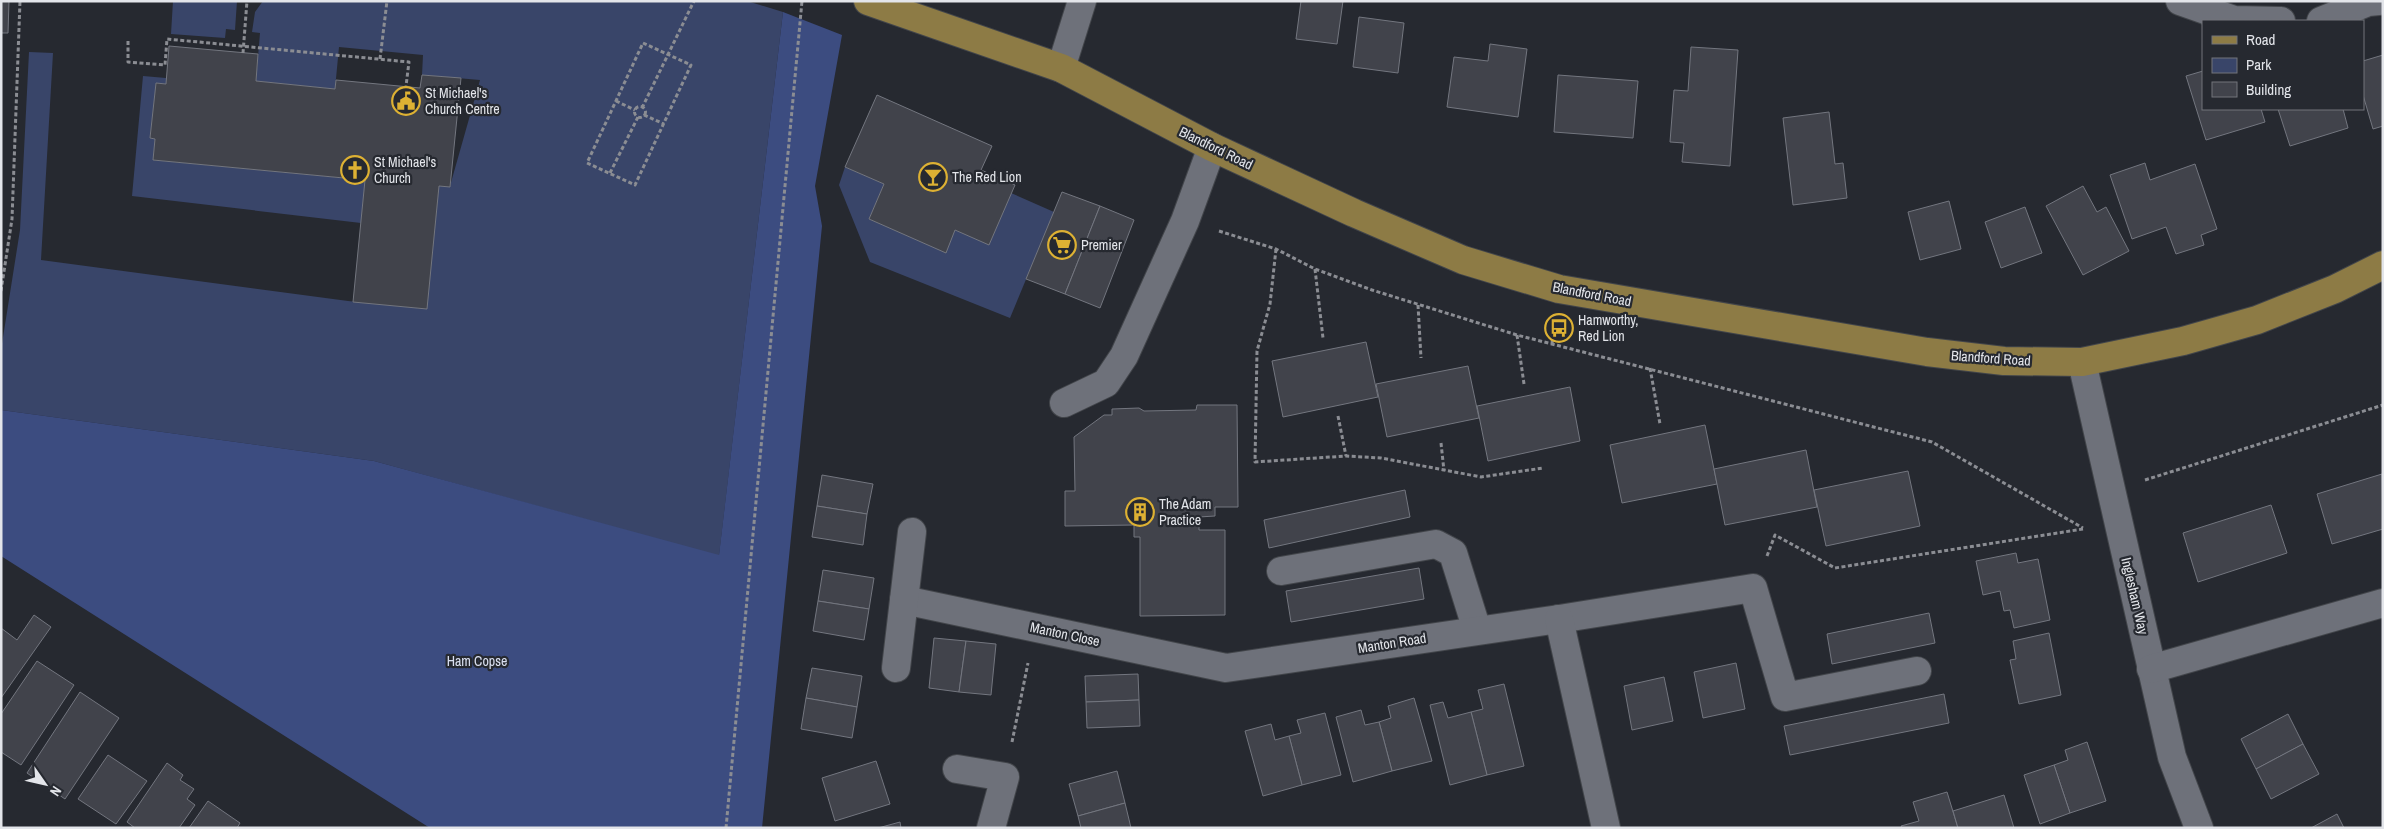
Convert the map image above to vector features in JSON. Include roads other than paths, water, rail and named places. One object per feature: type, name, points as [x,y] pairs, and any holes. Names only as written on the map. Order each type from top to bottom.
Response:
[{"type":"main road","name":"Blandford Road","points":[[868,1],[1061,68],[1212,148],[1354,213],[1464,260],[1559,289],[1927,352],[2004,361],[2082,362],[2183,341],[2257,320],[2336,289],[2383,266]]},
{"type":"street","points":[[1061,68],[1082,1]]},
{"type":"street","points":[[2180,1],[2234,20]]},
{"type":"street","points":[[2324,20],[2371,2]]},
{"type":"street","points":[[1064,403],[1106,383],[1124,356],[1185,221],[1212,148]]},
{"type":"street","name":"Inglesham Way","points":[[2082,362],[2172,757],[2199,828]]},
{"type":"street","points":[[896,668],[912,532]]},
{"type":"street","points":[[1281,571],[1436,544],[1452,553],[1477,630]]},
{"type":"street","name":"Manton Road","points":[[1226,668],[1477,630],[1559,620],[1753,588],[1785,697],[1917,671]]},
{"type":"street","name":"Manton Close","points":[[904,600],[1226,668]]},
{"type":"street","points":[[2152,669],[2383,603]]},
{"type":"street","points":[[1559,620],[1606,828]]},
{"type":"street","points":[[957,769],[1005,777],[991,828]]},
{"type":"place","name":"St Michael's Church Centre","points":[[406,101]]},
{"type":"place","name":"St Michael's Church","points":[[355,170]]},
{"type":"place","name":"The Red Lion","points":[[933,177]]},
{"type":"place","name":"Premier","points":[[1062,245]]},
{"type":"place","name":"Hamworthy, Red Lion","points":[[1559,328]]},
{"type":"place","name":"The Adam Practice","points":[[1140,512]]},
{"type":"park label","name":"Ham Copse","points":[[477,661]]}]
